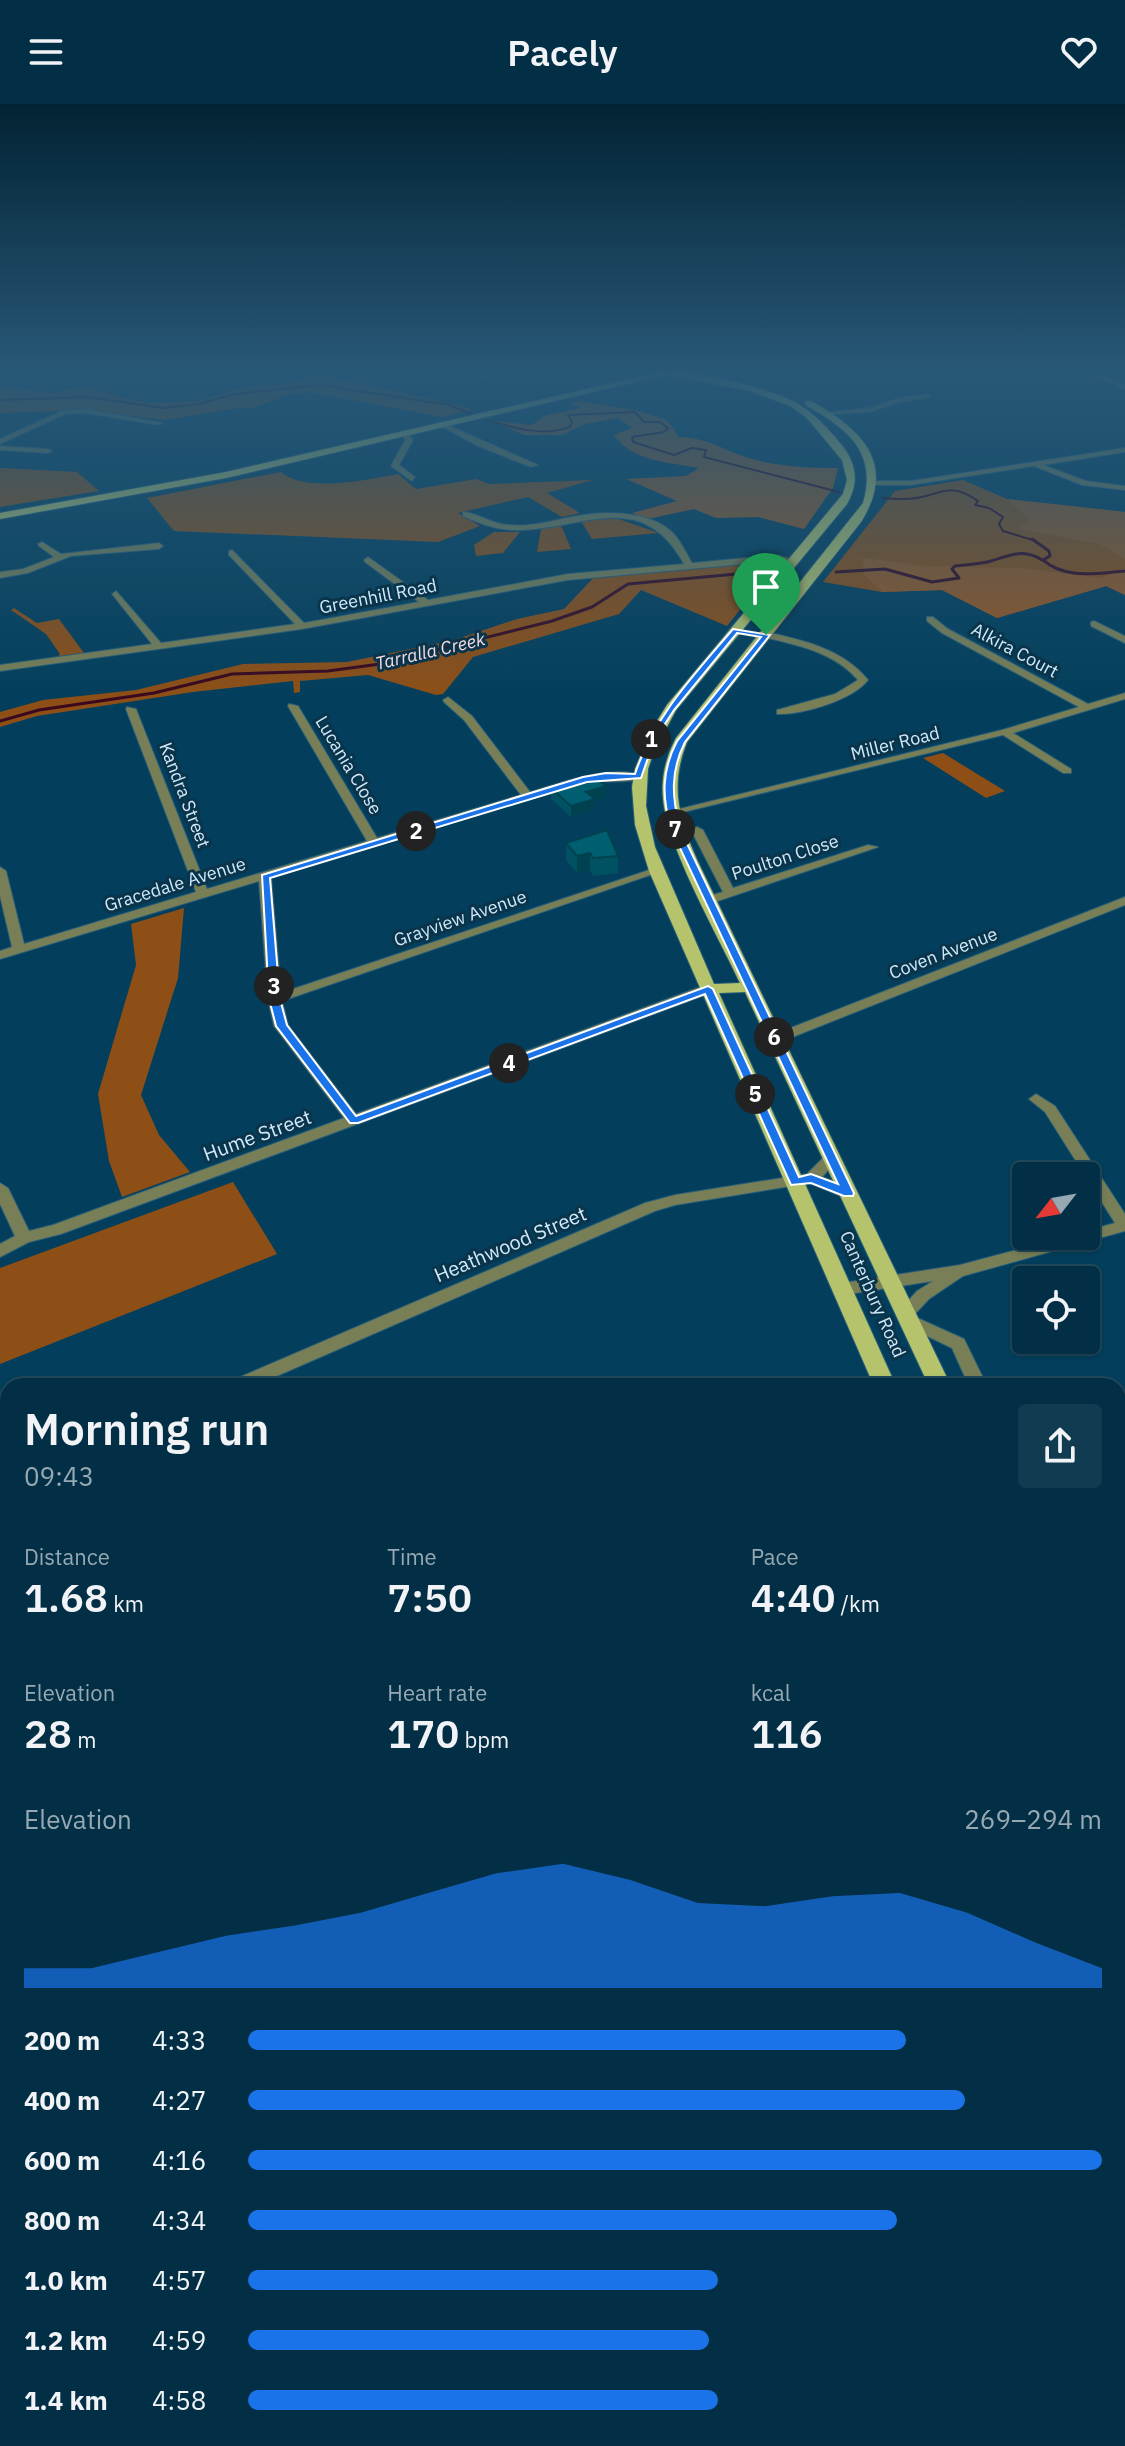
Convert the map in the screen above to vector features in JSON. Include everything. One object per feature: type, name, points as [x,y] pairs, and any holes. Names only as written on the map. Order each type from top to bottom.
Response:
[{"type":"main road","points":[[0,516],[209,478]]},
{"type":"main road","name":"Canterbury Road","points":[[853,478],[844,502],[671,708],[650,741],[638,777],[640,821],[673,867],[709,900],[936,1378]]},
{"type":"main road","points":[[874,478],[875,483]]},
{"type":"main road","name":"Canterbury Road","points":[[875,483],[863,514],[681,741],[672,759],[667,781],[673,867],[708,989],[803,1180],[843,1289],[882,1378]]},
{"type":"main road","points":[[795,561],[822,565]]},
{"type":"main road","points":[[735,631],[766,635]]},
{"type":"main road","points":[[708,989],[750,987]]},
{"type":"street","points":[[875,483],[911,483],[942,478]]},
{"type":"street","points":[[1070,478],[1125,488]]},
{"type":"street","points":[[466,514],[484,524],[510,529],[593,514],[619,514],[665,530],[690,567]]},
{"type":"street","points":[[42,544],[59,557]]},
{"type":"street","points":[[0,575],[25,571],[59,557],[159,547]]},
{"type":"street","points":[[232,553],[302,626]]},
{"type":"street","points":[[380,557],[364,560],[426,603]]},
{"type":"street","name":"Greenhill Road","points":[[0,668],[302,626],[568,577],[762,560],[795,561]]},
{"type":"street","points":[[116,594],[158,645]]},
{"type":"street","name":"Alkira Court","points":[[930,619],[945,631],[1087,707]]},
{"type":"street","points":[[1094,624],[1125,640]]},
{"type":"street","points":[[766,635],[806,643],[857,672],[863,680],[860,687],[849,692],[781,712]]},
{"type":"street","name":"Miller Road","points":[[671,814],[1005,732],[1125,696]]},
{"type":"street","points":[[448,700],[468,718],[528,797]]},
{"type":"street","name":"Lucania Close","points":[[293,706],[374,843]]},
{"type":"street","name":"Kandra Street","points":[[131,709],[203,894]]},
{"type":"street","points":[[1005,732],[1067,771]]},
{"type":"street","name":"Gracedale Avenue","points":[[0,955],[596,777],[638,777]]},
{"type":"street","points":[[697,830],[730,894]]},
{"type":"street","name":"Poulton Close","points":[[709,900],[872,847]]},
{"type":"street","name":"Grayview Avenue","points":[[275,999],[673,867]]},
{"type":"street","points":[[0,871],[19,950]]},
{"type":"street","points":[[265,877],[275,999],[281,1026],[354,1121]]},
{"type":"street","points":[[1119,904],[1125,920]]},
{"type":"street","name":"Coven Avenue","points":[[775,1039],[1119,904]]},
{"type":"street","name":"Hume Street","points":[[0,1251],[24,1238],[56,1230],[708,989]]},
{"type":"street","points":[[843,1289],[960,1271],[1125,1226],[1050,1109],[1036,1099]]},
{"type":"street","points":[[803,1180],[832,1158]]},
{"type":"street","points":[[803,1180],[848,1193]]},
{"type":"street","name":"Heathwood Street","points":[[255,1378],[650,1207],[675,1200],[803,1180]]},
{"type":"street","points":[[0,1188],[24,1238]]},
{"type":"street","points":[[960,1271],[923,1295],[908,1316],[958,1344],[974,1378]]},
{"type":"shaded area","points":[[0,478],[84,478],[99,491],[0,507]]},
{"type":"shaded area","points":[[249,478],[337,483],[403,478],[416,489],[476,479],[490,484],[593,480],[547,493],[580,513],[562,517],[528,497],[458,513],[480,526],[438,542],[174,531],[147,498]]},
{"type":"shaded area","points":[[835,478],[833,488],[804,529],[758,517],[716,518],[694,509],[648,519],[632,513],[677,501],[626,479]]},
{"type":"shaded area","points":[[963,480],[1007,499],[1125,512],[1125,595],[1106,586],[997,618],[942,590],[882,592],[823,582],[895,491]]},
{"type":"shaded area","points":[[1007,499],[1125,512],[1125,559],[1099,544],[1019,529],[1030,520]]},
{"type":"shaded area","points":[[610,516],[659,533],[592,539],[581,521]]},
{"type":"shaded area","points":[[561,525],[571,549],[537,552],[541,529]]},
{"type":"shaded area","points":[[494,532],[520,532],[503,553],[476,556],[474,545]]},
{"type":"shaded area","points":[[863,558],[927,566],[1021,568],[1101,578],[1125,568],[1125,595],[1106,586],[997,618],[942,590],[882,592],[864,574]]},
{"type":"shaded area","points":[[735,565],[774,567],[727,626],[641,590],[619,614],[473,657],[443,694],[436,695],[368,675],[300,681],[300,692],[294,693],[293,681],[193,692],[37,716],[0,727],[0,712],[43,700],[136,690],[243,664],[347,662],[454,640],[517,619],[564,609],[594,577]]},
{"type":"shaded area","points":[[14,608],[37,623],[59,619],[84,653],[57,657],[60,654],[46,634],[11,610]]},
{"type":"shaded area","points":[[943,753],[1005,791],[986,798],[923,758]]},
{"type":"shaded area","points":[[184,908],[178,978],[141,1095],[159,1135],[190,1172],[122,1197],[109,1161],[98,1094],[136,965],[131,924]]},
{"type":"shaded area","points":[[233,1182],[277,1254],[0,1364],[0,1268]]},
{"type":"building","points":[[593,775],[606,786],[586,792],[595,799],[571,806],[551,788]]},
{"type":"building","points":[[607,830],[618,856],[593,858],[590,853],[577,856],[566,843]]},
{"type":"waterway","points":[[786,478],[839,492]]},
{"type":"waterway","points":[[883,498],[908,499],[954,490],[978,501],[975,505],[989,508],[1003,517],[999,524],[1003,531],[1034,540]]},
{"type":"waterway","points":[[1034,540],[1049,551],[1050,556],[1043,560],[1062,570],[1082,574],[1125,571]]},
{"type":"waterway","points":[[836,572],[885,569],[932,582],[959,578],[952,569],[955,566],[1021,554],[1042,560]]},
{"type":"waterway","name":"Tarralla Creek","points":[[0,721],[39,710],[154,693],[232,674],[328,671],[380,664],[552,621],[592,607],[628,584],[758,572]]},
{"type":"route","points":[[735,631],[766,635],[681,741],[672,759],[667,781],[671,814],[675,829],[848,1193],[811,1178],[795,1182],[708,989],[354,1121],[281,1026],[275,999],[265,877],[586,779],[638,777],[650,741],[671,708],[735,631]]}]
